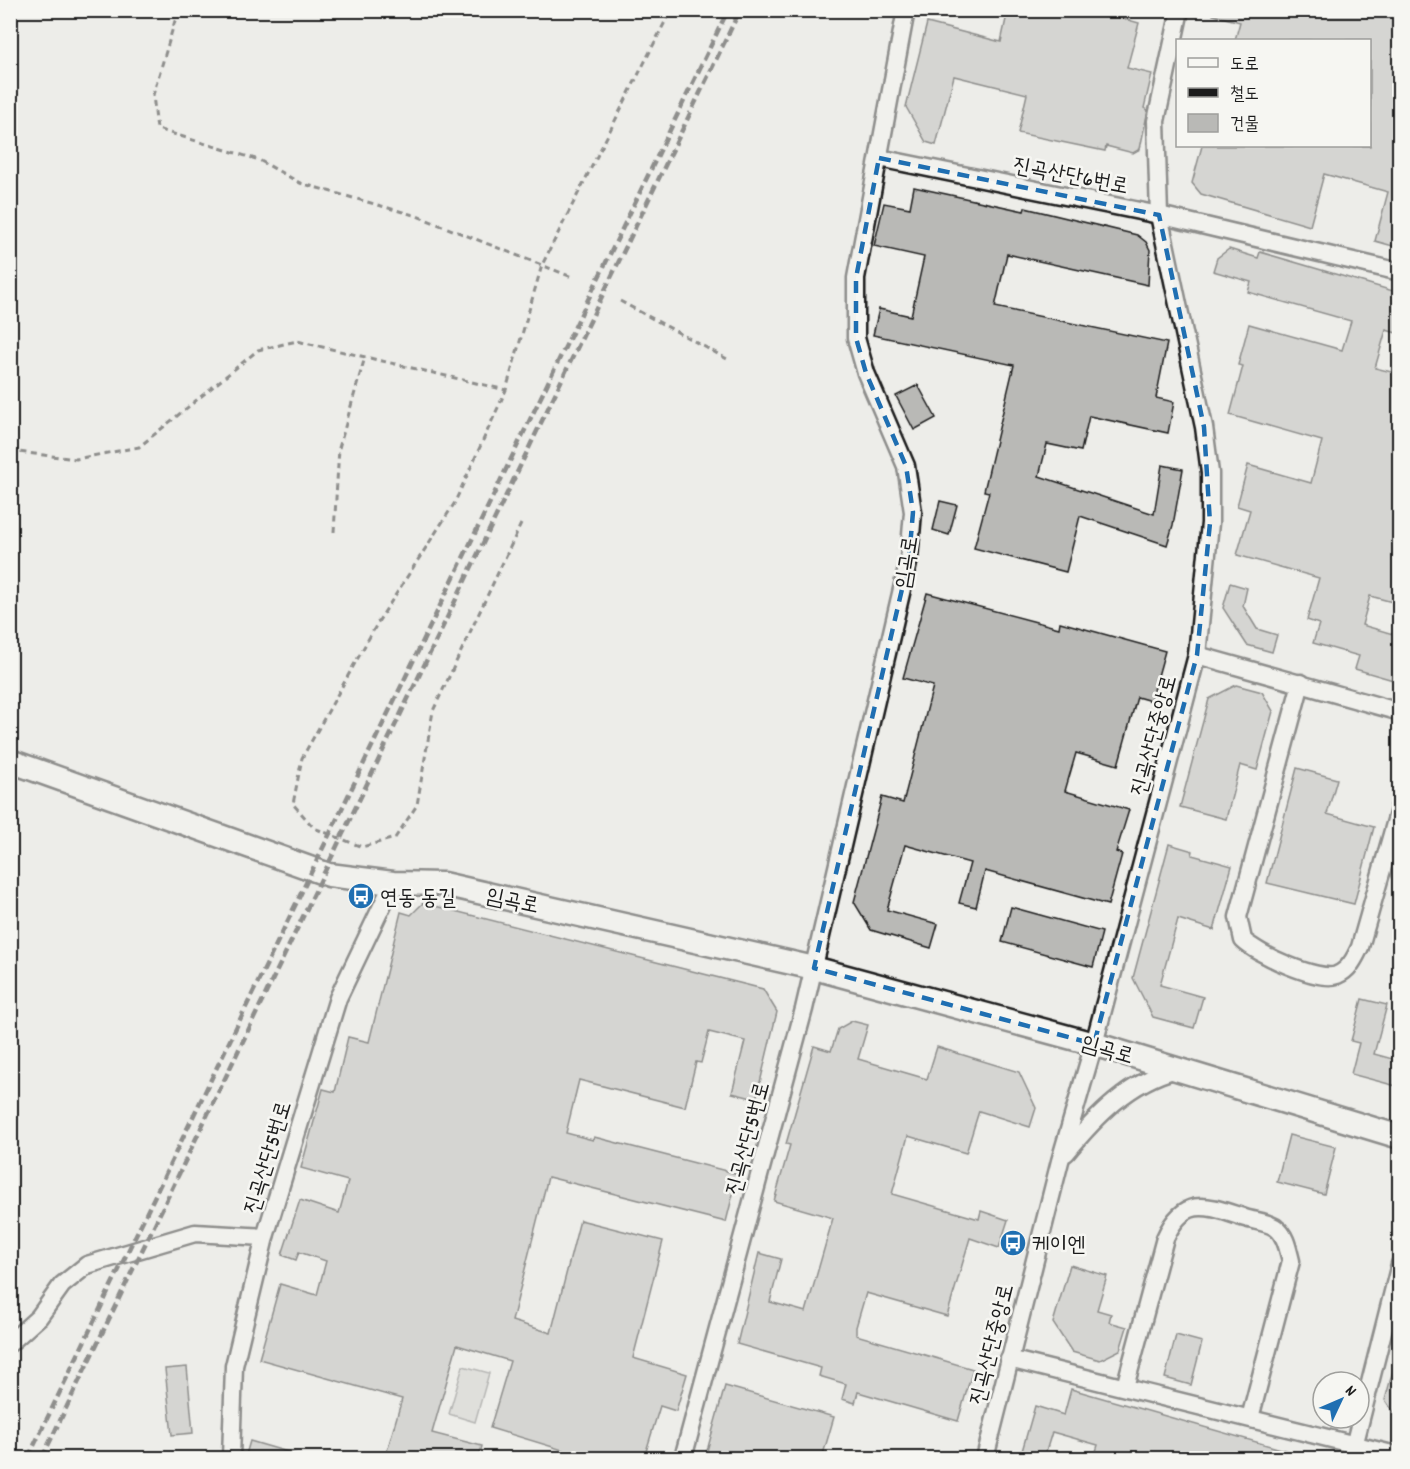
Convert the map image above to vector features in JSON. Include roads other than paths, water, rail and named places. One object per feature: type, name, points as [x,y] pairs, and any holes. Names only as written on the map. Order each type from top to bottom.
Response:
[{"type":"main road","name":"임곡로","points":[[10,761],[329,875],[393,883],[443,884],[814,968],[1178,1068],[1400,1137]]},
{"type":"street","points":[[879,159],[906,10]]},
{"type":"street","name":"진곡산단중앙로","points":[[985,1458],[1060,1161],[1094,1044],[1197,655],[1210,523],[1210,473],[1204,427],[1159,215],[1156,121],[1180,10]]},
{"type":"street","name":"진곡산단6번로","points":[[879,159],[1159,215],[1400,272]]},
{"type":"street","name":"임곡로","points":[[814,968],[909,559],[912,524],[906,466],[866,373],[856,338],[856,278],[879,159]]},
{"type":"street","points":[[1197,655],[1400,712]]},
{"type":"street","points":[[1301,683],[1238,917],[1243,940],[1262,954],[1325,977],[1345,969],[1354,961],[1360,947],[1400,806]]},
{"type":"street","name":"진곡산단5번로","points":[[231,1458],[234,1366],[265,1237],[338,998],[393,883]]},
{"type":"street","name":"진곡산단5번로","points":[[683,1458],[814,968]]},
{"type":"street","points":[[1060,1161],[1108,1106],[1152,1078],[1178,1068]]},
{"type":"street","points":[[1125,1388],[1165,1238],[1171,1224],[1188,1209],[1204,1205],[1276,1228],[1287,1243],[1291,1261],[1250,1418]]},
{"type":"street","points":[[10,1343],[39,1317],[62,1285],[87,1265],[195,1233],[265,1237]]},
{"type":"street","points":[[1353,1451],[1400,1264]]},
{"type":"street","points":[[1009,1359],[1250,1418],[1353,1451],[1400,1456]]},
{"type":"railway","points":[[28,1458],[728,10]]},
{"type":"railway","points":[[42,1458],[740,10]]},
{"type":"place","name":"연동 동길","points":[[361,896]]},
{"type":"place","name":"케이엔","points":[[1013,1243]]}]
